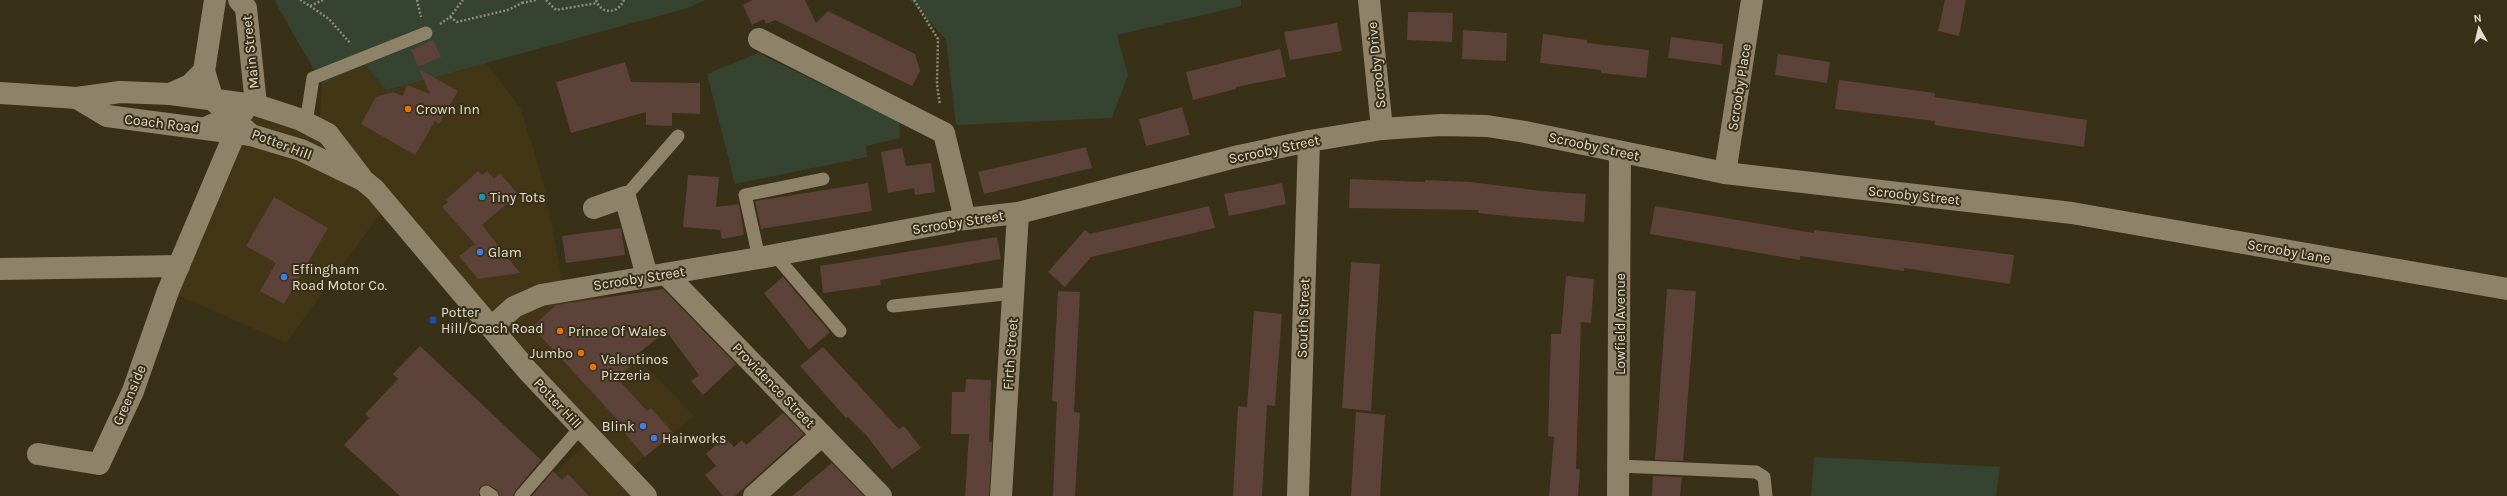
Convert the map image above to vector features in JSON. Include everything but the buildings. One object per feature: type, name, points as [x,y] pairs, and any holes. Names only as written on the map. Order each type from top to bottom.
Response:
[{"type":"street","points":[[213,100],[204,71],[215,0]]},
{"type":"street","name":"Main Street","points":[[239,0],[246,8],[256,106]]},
{"type":"street","name":"Scrooby Drive","points":[[1369,0],[1382,129]]},
{"type":"street","name":"Scrooby Place","points":[[1726,174],[1752,0]]},
{"type":"street","points":[[759,39],[944,133],[965,219]]},
{"type":"street","points":[[170,94],[190,85],[204,71]]},
{"type":"street","name":"Coach Road","points":[[0,93],[77,98],[120,92],[170,94],[256,106]]},
{"type":"street","name":"Coach Road","points":[[77,98],[107,116],[204,128],[239,128]]},
{"type":"street","name":"Potter Hill","points":[[213,100],[239,128],[301,150],[363,180]]},
{"type":"street","points":[[239,128],[256,106]]},
{"type":"street","name":"Potter Hill","points":[[256,106],[306,123],[328,134],[363,180],[375,190],[527,370],[646,496]]},
{"type":"street","name":"Scrooby Street","points":[[492,327],[514,307],[541,295],[767,256],[965,219],[1018,213],[1239,156],[1309,141],[1382,129],[1440,125],[1487,126],[1726,174],[2072,213]]},
{"type":"street","name":"Greenside","points":[[38,454],[99,464],[133,391],[168,290],[239,128]]},
{"type":"street","name":"South Street","points":[[1298,496],[1309,141]]},
{"type":"street","name":"Lowfield Avenue","points":[[1618,496],[1620,152]]},
{"type":"street","points":[[594,208],[625,197],[657,275]]},
{"type":"street","name":"Firth Street","points":[[1001,496],[1018,213]]},
{"type":"street","name":"Scrooby Lane","points":[[2072,213],[2507,289]]},
{"type":"street","points":[[0,269],[179,266]]},
{"type":"street","name":"Providence Street","points":[[657,275],[822,435],[881,496]]},
{"type":"street","points":[[754,496],[822,435]]},
{"type":"lane","points":[[306,123],[313,78],[426,33]]},
{"type":"lane","points":[[625,197],[678,136]]},
{"type":"lane","points":[[823,179],[745,194],[767,256],[840,331]]},
{"type":"lane","points":[[893,306],[1014,293]]},
{"type":"lane","points":[[521,496],[581,427]]},
{"type":"lane","points":[[1619,466],[1756,472],[1764,477],[1766,496]]},
{"type":"path","points":[[300,0],[329,18],[346,37],[361,59]]},
{"type":"path","points":[[310,6],[323,0]]},
{"type":"path","points":[[426,33],[450,18],[463,0]]},
{"type":"path","points":[[450,18],[458,22],[508,10],[522,2],[536,0]]},
{"type":"path","points":[[546,0],[556,10],[596,2],[609,11],[618,8],[625,0]]},
{"type":"path","points":[[914,0],[938,39],[937,85],[944,133]]},
{"type":"shaded area","points":[[485,62],[520,107],[544,184],[564,290],[602,284],[630,350],[694,416],[624,473],[638,488],[630,496],[531,496],[591,439],[387,204],[286,343],[168,291],[256,105],[319,129],[322,84],[364,65],[387,90]]},
{"type":"green space","points":[[274,0],[705,0],[688,8],[387,90],[364,65],[322,84]]},
{"type":"green space","points":[[910,0],[1241,0],[1241,6],[1117,35],[1128,75],[1112,118],[956,125],[946,40]]},
{"type":"green space","points":[[758,53],[899,122],[900,138],[866,146],[867,157],[735,184],[707,74]]},
{"type":"green space","points":[[1814,457],[2000,467],[1996,496],[1811,496]]},
{"type":"place","name":"Crown Inn","points":[[408,109]]},
{"type":"place","name":"Tiny Tots","points":[[482,197]]},
{"type":"place","name":"Glam","points":[[480,252]]},
{"type":"place","name":"Effingham Road Motor Co.","points":[[284,277]]},
{"type":"place","name":"Potter Hill/Coach Road","points":[[433,320]]},
{"type":"place","name":"Prince Of Wales","points":[[560,331]]},
{"type":"place","name":"Jumbo","points":[[581,353]]},
{"type":"place","name":"Valentinos Pizzeria","points":[[593,367]]},
{"type":"place","name":"Blink","points":[[643,426]]},
{"type":"place","name":"Hairworks","points":[[654,438]]}]
